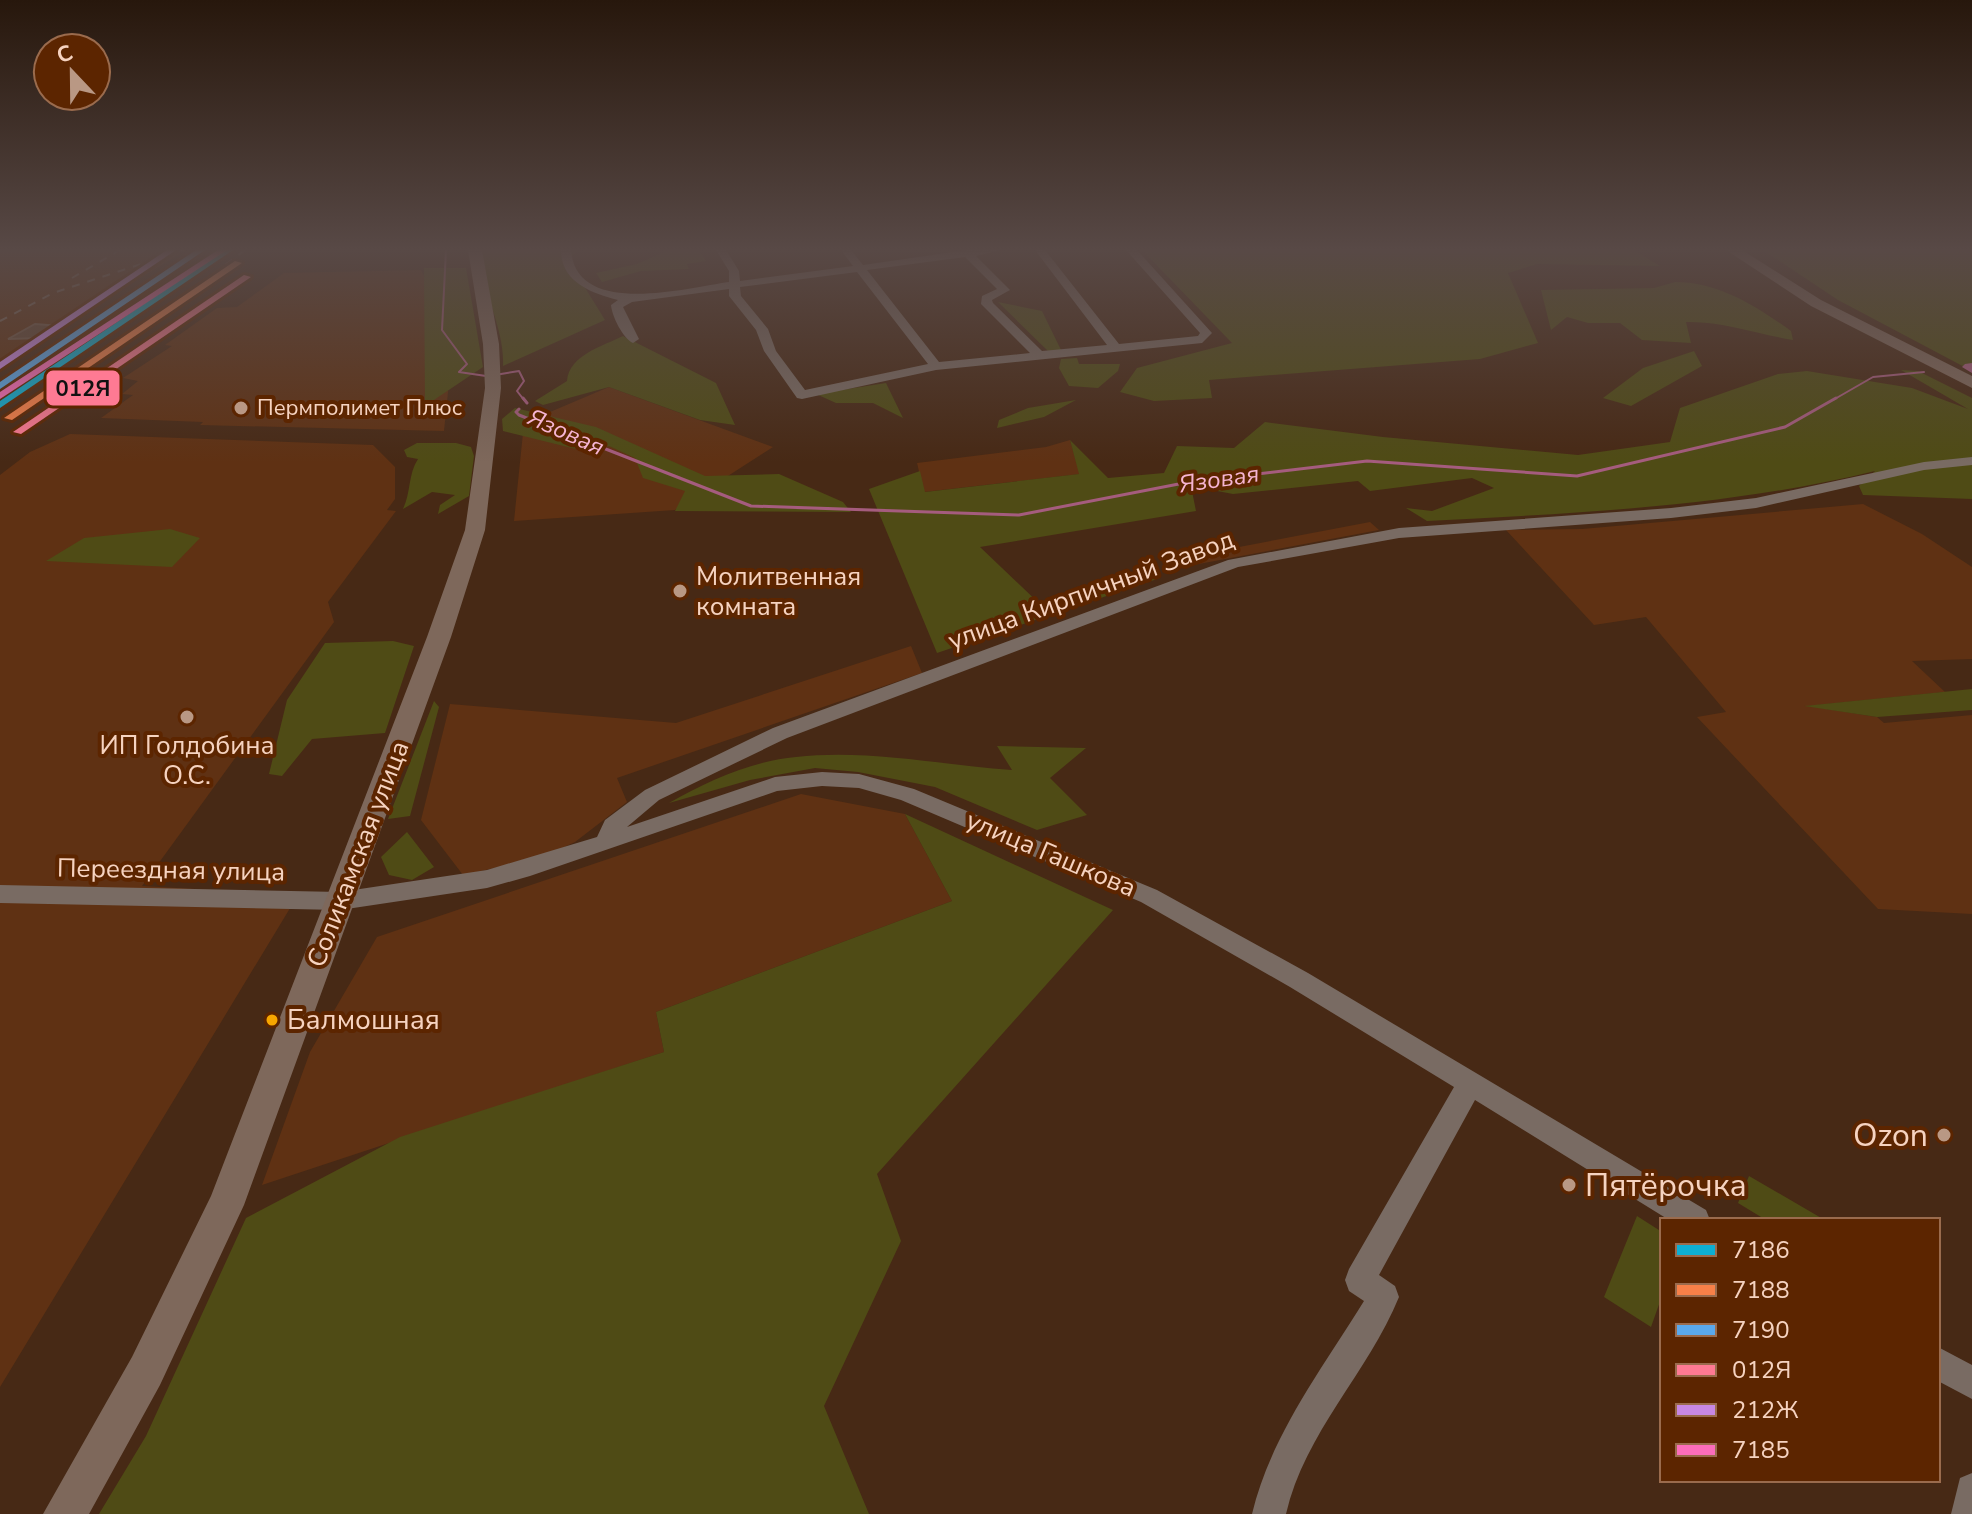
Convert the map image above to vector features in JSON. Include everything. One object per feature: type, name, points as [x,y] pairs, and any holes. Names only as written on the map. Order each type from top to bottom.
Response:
[{"type":"main road","name":"Соликамская улица","points":[[65,1514],[146,1371],[226,1205],[475,530],[493,388],[493,362],[486,321]]},
{"type":"main road","points":[[1850,321],[1972,383]]},
{"type":"street","points":[[623,321],[633,339]]},
{"type":"street","points":[[755,321],[762,329],[770,351],[802,395],[936,366],[1202,339],[1206,333],[1195,321]]},
{"type":"street","points":[[900,321],[936,366]]},
{"type":"street","points":[[1004,321],[1041,357]]},
{"type":"street","points":[[1095,321],[1116,348]]},
{"type":"street","name":"улица Кирпичный Завод","points":[[603,845],[613,826],[652,795],[780,733],[1234,563],[1399,533],[1671,513],[1756,503],[1924,466],[1972,461]]},
{"type":"street","name":"улица Гашкова","points":[[340,901],[487,879],[603,845],[775,784],[831,779],[880,786],[1149,896],[1299,980],[1693,1218]]},
{"type":"street","name":"Переездная улица","points":[[0,894],[340,901]]},
{"type":"street","points":[[1269,1514],[1271,1496],[1289,1457],[1384,1297],[1360,1280],[1469,1085]]},
{"type":"street","points":[[1940,1364],[1972,1383]]},
{"type":"street","points":[[1968,1514],[1972,1490]]},
{"type":"shaded area","points":[[0,321],[69,321],[0,362]]},
{"type":"shaded area","points":[[199,321],[447,321],[454,334],[444,431],[200,425],[203,422],[101,418],[133,395],[122,394],[138,381],[123,378],[172,346],[165,345]]},
{"type":"shaded area","points":[[424,321],[475,321],[483,367],[425,406]]},
{"type":"shaded area","points":[[496,321],[604,321],[503,366]]},
{"type":"shaded area","points":[[1017,321],[1047,321],[1061,350],[1048,351]]},
{"type":"shaded area","points":[[1210,321],[1528,321],[1538,343],[1480,359],[1209,380],[1212,398],[1154,401],[1120,392],[1137,368],[1232,343]]},
{"type":"shaded area","points":[[1549,321],[1563,321],[1551,330]]},
{"type":"shaded area","points":[[1580,321],[1775,321],[1791,331],[1793,340],[1726,326],[1686,322],[1691,343],[1642,340],[1620,323]]},
{"type":"shaded area","points":[[1877,321],[1972,321],[1972,371]]},
{"type":"shaded area","points":[[623,336],[716,383],[735,425],[700,420],[609,387],[543,405],[535,401],[567,381],[569,372],[580,358]]},
{"type":"shaded area","points":[[1694,351],[1702,366],[1631,406],[1603,398],[1643,368]]},
{"type":"shaded area","points":[[1077,358],[1079,364],[1120,364],[1118,371],[1098,388],[1069,386],[1059,368],[1061,359]]},
{"type":"shaded area","points":[[1901,370],[1918,371],[1972,398],[1972,499],[1863,495],[1859,486],[1875,471],[1708,501],[1427,521],[1406,508],[1432,511],[1494,488],[1472,478],[1370,491],[1358,481],[1233,494],[1191,486],[1196,511],[980,547],[1044,608],[1134,578],[1160,578],[937,653],[869,489],[920,471],[925,492],[1079,474],[1070,440],[1108,478],[1164,473],[1177,446],[1234,448],[1265,422],[1383,437],[1578,455],[1670,442],[1680,408],[1778,374],[1807,371],[1912,388],[1968,409]]},
{"type":"shaded area","points":[[886,383],[903,418],[873,403],[836,403],[816,394]]},
{"type":"shaded area","points":[[609,387],[773,447],[675,510],[514,521],[524,423]]},
{"type":"shaded area","points":[[1076,400],[1044,417],[997,428],[999,420],[1028,408]]},
{"type":"shaded area","points":[[515,408],[596,427],[705,476],[779,474],[843,502],[851,512],[675,511],[685,491],[643,478],[635,458],[609,446],[592,453],[503,431],[502,419]]},
{"type":"shaded area","points":[[70,434],[373,445],[395,467],[395,499],[387,510],[396,511],[328,602],[334,622],[142,886],[298,895],[0,1387],[0,475],[30,452]]},
{"type":"shaded area","points":[[1070,440],[1080,474],[924,492],[917,463],[1046,447]]},
{"type":"shaded area","points":[[417,443],[456,443],[471,447],[474,456],[469,496],[438,514],[440,505],[455,495],[432,492],[403,509],[418,459],[407,457],[404,450]]},
{"type":"shaded area","points":[[1863,504],[1922,534],[1972,567],[1972,659],[1912,661],[1945,692],[1808,706],[1877,717],[1884,723],[1972,715],[1972,914],[1878,909],[1697,717],[1726,712],[1646,617],[1594,625],[1506,530],[1582,529]]},
{"type":"shaded area","points":[[1370,522],[1379,530],[1188,566],[1181,558]]},
{"type":"shaded area","points":[[170,529],[200,538],[172,567],[46,561],[84,538]]},
{"type":"shaded area","points":[[393,641],[414,646],[385,733],[312,739],[282,776],[269,774],[287,700],[325,643]]},
{"type":"shaded area","points":[[911,646],[922,673],[617,778],[627,802],[575,842],[543,857],[463,875],[421,820],[450,704],[676,723]]},
{"type":"shaded area","points":[[1972,689],[1972,710],[1877,717],[1804,706]]},
{"type":"shaded area","points":[[434,701],[439,707],[410,816],[388,819]]},
{"type":"shaded area","points":[[997,746],[1086,748],[1050,778],[1087,815],[1037,830],[935,787],[858,772],[815,768],[750,780],[669,803],[730,773],[796,757],[877,756],[1012,770]]},
{"type":"shaded area","points":[[801,794],[905,814],[952,901],[656,1012],[664,1052],[262,1185],[310,1052],[377,937]]},
{"type":"shaded area","points":[[905,814],[1113,910],[877,1174],[901,1241],[824,1406],[869,1514],[99,1514],[146,1436],[246,1218],[400,1137],[664,1052],[656,1012],[952,901]]},
{"type":"shaded area","points":[[407,832],[434,867],[412,880],[389,875],[381,857]]},
{"type":"shaded area","points":[[1749,1176],[1821,1218],[1763,1218],[1738,1203]]},
{"type":"shaded area","points":[[1637,1216],[1660,1231],[1660,1302],[1651,1327],[1604,1297]]},
{"type":"building","points":[[35,324],[61,326],[41,338],[8,339]]},
{"type":"waterway","name":"Язовая","points":[[442,321],[442,330],[467,364],[459,372],[486,376]]},
{"type":"waterway","name":"Язовая","points":[[495,375],[519,371],[524,381],[517,391],[524,400]]},
{"type":"waterway","name":"Язовая","points":[[1833,400],[1873,377],[1924,372]]},
{"type":"waterway","name":"Язовая","points":[[523,398],[527,403]]},
{"type":"waterway","name":"Язовая","points":[[519,409],[516,412],[519,415],[751,506],[1019,515],[1189,482],[1367,461],[1577,476],[1785,427],[1836,398]]},
{"type":"transit line","name":"212Ж","points":[[0,366],[67,321]]},
{"type":"transit line","name":"7190","points":[[0,386],[97,321]]},
{"type":"transit line","name":"7185","points":[[0,396],[115,321]]},
{"type":"transit line","name":"7186","points":[[0,405],[125,321]]},
{"type":"transit line","name":"7188","points":[[9,418],[153,321]]},
{"type":"transit line","name":"012Я","points":[[18,432],[183,321]]},
{"type":"place","name":"Пермполимет Плюс","points":[[241,408]]},
{"type":"place","name":"Молитвенная комната","points":[[680,591]]},
{"type":"place","name":"ИП Голдобина О.С.","points":[[187,717]]},
{"type":"place","name":"Балмошная","points":[[272,1020]]},
{"type":"place","name":"Ozon","points":[[1944,1135]]},
{"type":"place","name":"Пятёрочка","points":[[1569,1185]]}]
